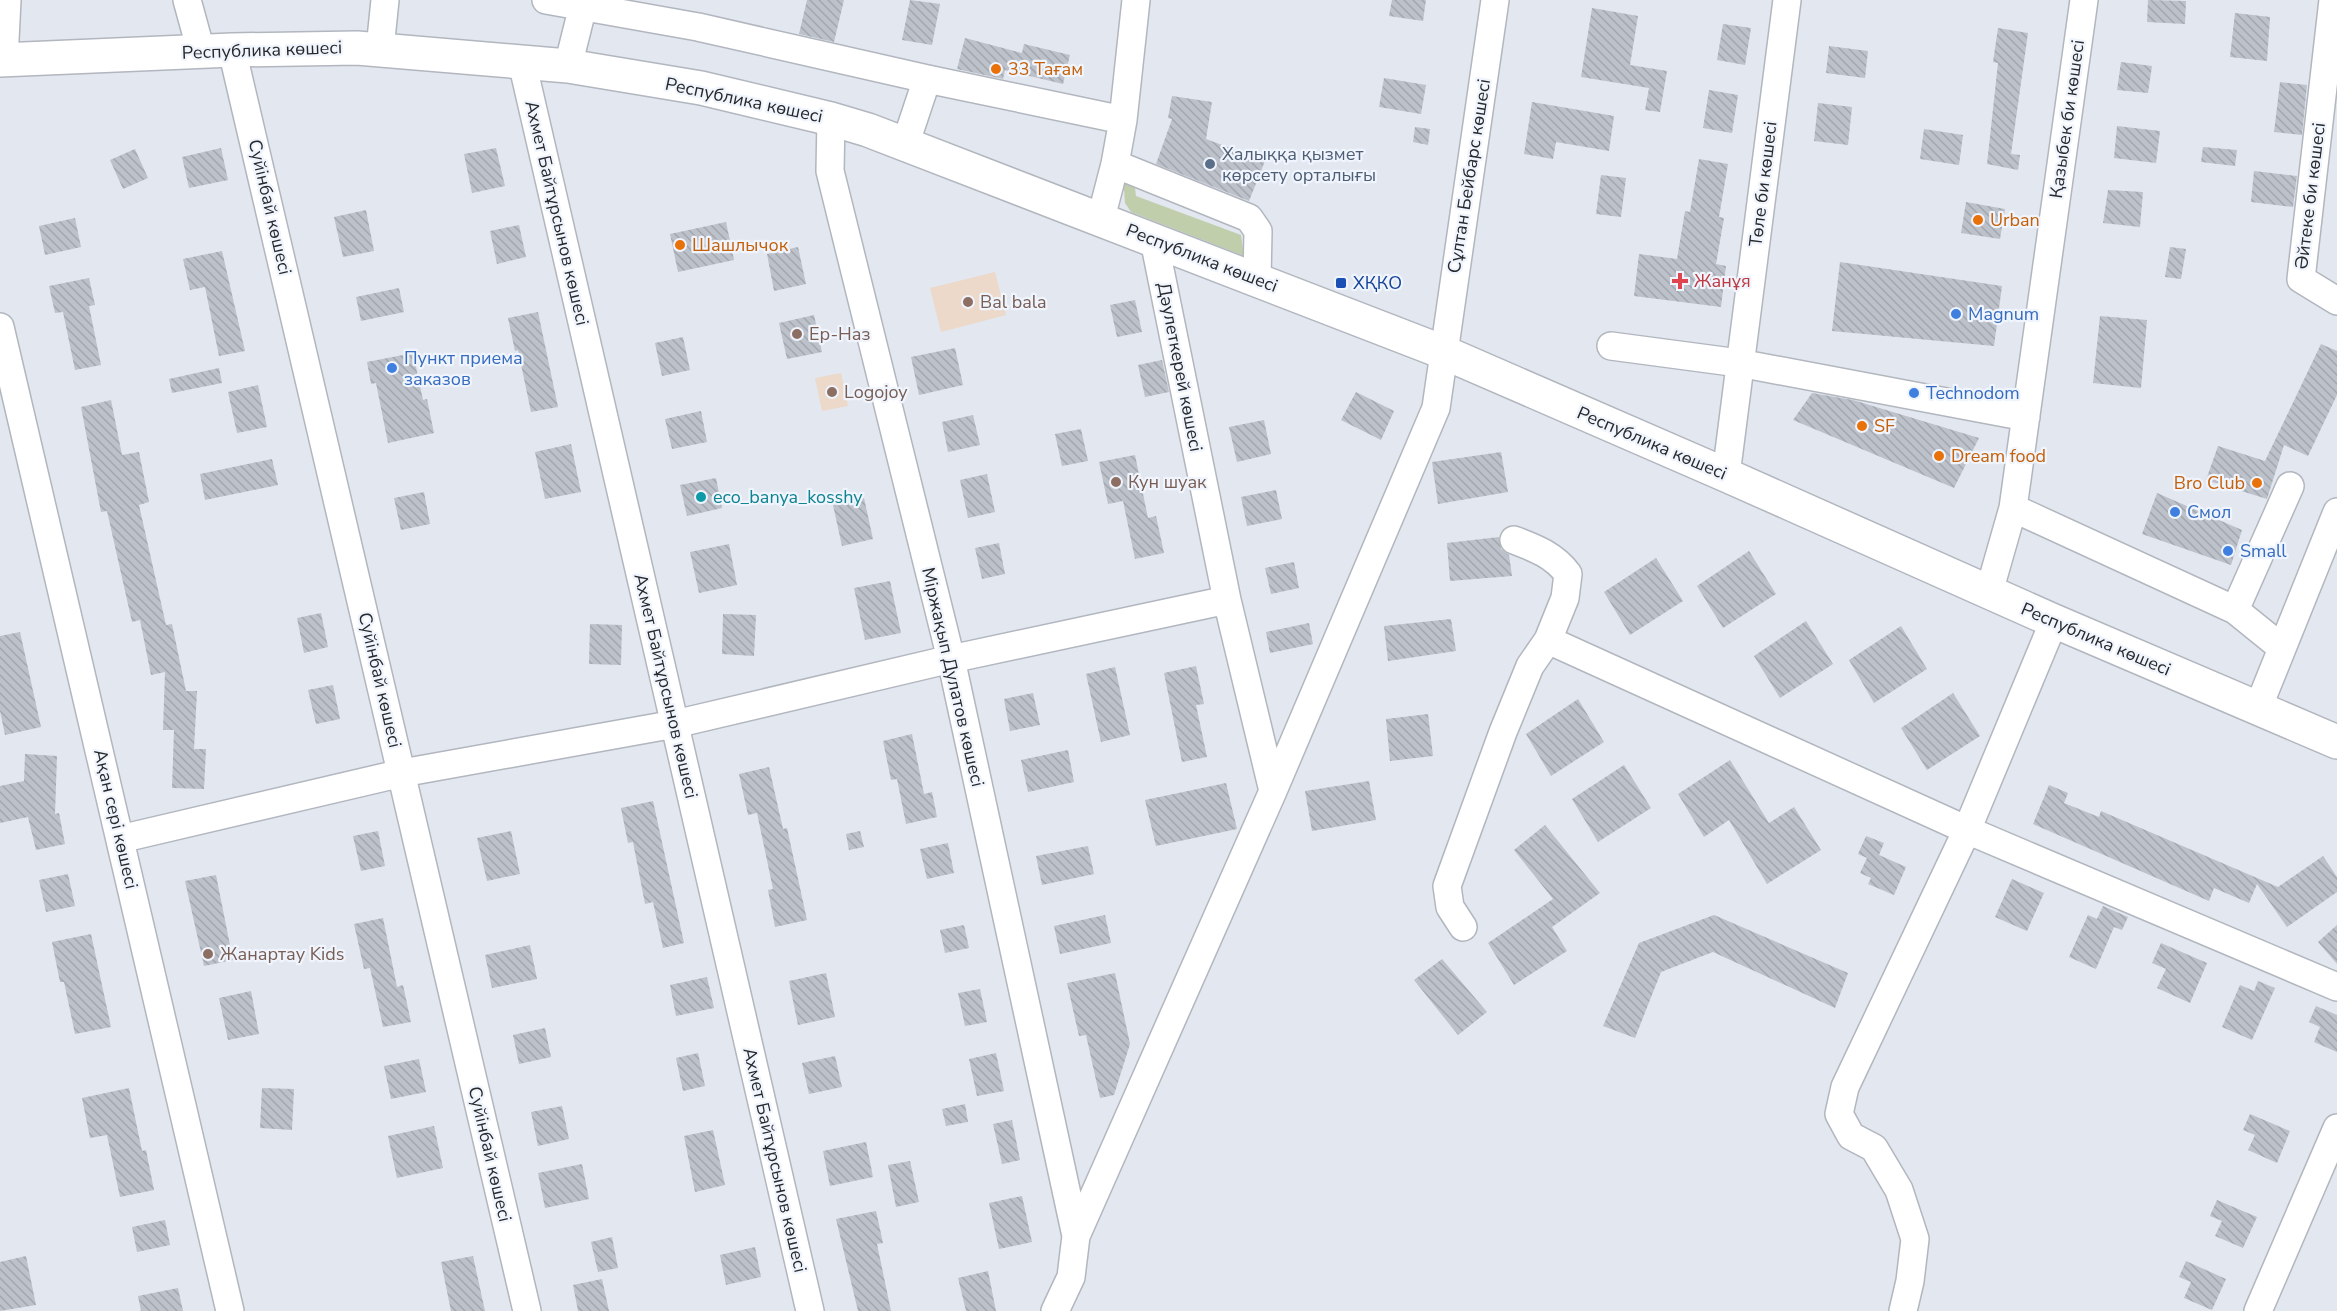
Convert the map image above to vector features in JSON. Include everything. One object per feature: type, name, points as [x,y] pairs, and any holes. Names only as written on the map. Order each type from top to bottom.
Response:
[{"type":"main road","name":"Республика көшесі","points":[[2,60],[357,48],[568,66],[697,87],[831,119],[1101,219],[1443,352],[2054,621],[2337,742]]},
{"type":"street","points":[[2,60],[7,0]]},
{"type":"street","name":"Суйінбай көшесі","points":[[187,0],[216,51],[402,773],[527,1311]]},
{"type":"street","points":[[380,50],[385,0]]},
{"type":"street","points":[[546,0],[698,27],[1122,120]]},
{"type":"street","points":[[1101,219],[1115,164],[1136,0]]},
{"type":"street","name":"Сұлтан Бейбарс көшесі","points":[[1076,1236],[1273,791],[1436,408],[1496,0]]},
{"type":"street","name":"Төле би көшесі","points":[[1726,475],[1787,0]]},
{"type":"street","name":"Қазыбек би көшесі","points":[[1989,592],[2013,508],[2084,0]]},
{"type":"street","name":"Әйтеке би көшесі","points":[[2333,0],[2301,279],[2337,301]]},
{"type":"street","points":[[568,66],[583,6]]},
{"type":"street","name":"Ахмет Байтұрсынов көшесі","points":[[522,62],[810,1311]]},
{"type":"street","points":[[905,145],[927,79]]},
{"type":"street","name":"Міржақып Дулатов көшесі","points":[[831,119],[830,171],[951,659],[1076,1236]]},
{"type":"street","points":[[1115,164],[1249,218],[1258,231],[1257,280]]},
{"type":"street","name":"Дәулеткерей көшесі","points":[[1154,240],[1227,600],[1273,791]]},
{"type":"street","name":"Ақан сері көшесі","points":[[0,327],[230,1311]]},
{"type":"street","points":[[1611,346],[1739,363],[2026,417]]},
{"type":"street","points":[[2235,610],[2290,486]]},
{"type":"street","points":[[2013,508],[2235,610],[2282,648]]},
{"type":"street","points":[[2258,708],[2337,512]]},
{"type":"street","points":[[1463,927],[1450,907],[1447,886],[1503,732],[1530,666],[1548,640],[1565,598],[1568,574],[1559,561],[1514,540]]},
{"type":"street","points":[[120,839],[402,773],[675,724],[951,659],[1227,600]]},
{"type":"street","points":[[1909,1309],[1915,1239],[1899,1190],[1874,1148],[1851,1136],[1839,1114],[1845,1087],[1967,830],[2054,621]]},
{"type":"street","points":[[1548,640],[1967,830],[2337,987]]},
{"type":"street","points":[[2258,1311],[2337,1128]]},
{"type":"street","points":[[1055,1311],[1071,1277],[1076,1236]]},
{"type":"shaded area","name":"Bal bala","points":[[995,272],[1006,315],[941,332],[930,288]]},
{"type":"shaded area","name":"Logojoy","points":[[841,373],[848,406],[822,411],[815,378]]},
{"type":"green space","points":[[1123,177],[1134,181],[1136,196],[1241,235],[1244,256],[1131,212],[1125,203]]},
{"type":"building","points":[[807,0],[844,0],[834,42],[799,34]]},
{"type":"building","points":[[910,0],[940,4],[932,45],[902,40]]},
{"type":"building","points":[[1392,0],[1426,0],[1423,21],[1389,16]]},
{"type":"building","points":[[2148,0],[2186,1],[2185,24],[2147,22]]},
{"type":"building","points":[[1592,8],[1638,16],[1630,65],[1667,71],[1660,112],[1645,110],[1649,88],[1581,77]]},
{"type":"building","points":[[2235,13],[2270,17],[2267,61],[2230,57]]},
{"type":"building","points":[[1723,24],[1751,28],[1745,65],[1717,60]]},
{"type":"building","points":[[1998,28],[2028,33],[2011,154],[2020,155],[2018,170],[1987,164],[1998,63],[1993,62]]},
{"type":"building","points":[[965,38],[1022,53],[1024,44],[1070,55],[1063,84],[1005,70],[1003,79],[957,69]]},
{"type":"building","points":[[1829,46],[1868,51],[1865,78],[1826,73]]},
{"type":"building","points":[[2121,62],[2152,66],[2148,93],[2117,90]]},
{"type":"building","points":[[1384,78],[1426,85],[1421,114],[1379,107]]},
{"type":"building","points":[[2280,82],[2307,85],[2302,135],[2274,132]]},
{"type":"building","points":[[1709,90],[1738,95],[1732,133],[1703,128]]},
{"type":"building","name":"Халыққа қызмет көрсету орталығы","points":[[1172,96],[1212,102],[1206,139],[1265,161],[1249,201],[1156,164],[1172,119],[1168,118]]},
{"type":"building","points":[[1532,102],[1614,116],[1609,151],[1556,142],[1553,159],[1524,154]]},
{"type":"building","points":[[1818,103],[1852,107],[1848,145],[1814,141]]},
{"type":"building","points":[[2117,126],[2160,131],[2156,163],[2114,158]]},
{"type":"building","points":[[1415,127],[1430,129],[1428,145],[1413,142]]},
{"type":"building","points":[[1924,129],[1963,135],[1959,165],[1920,159]]},
{"type":"building","points":[[2203,147],[2237,150],[2235,166],[2201,162]]},
{"type":"building","points":[[221,148],[228,180],[189,188],[182,157]]},
{"type":"building","points":[[496,148],[505,186],[472,193],[464,154]]},
{"type":"building","points":[[135,149],[148,178],[123,189],[110,160]]},
{"type":"building","points":[[1699,159],[1728,164],[1719,217],[1724,218],[1716,264],[1726,266],[1721,307],[1634,296],[1639,254],[1677,259],[1685,211],[1690,212]]},
{"type":"building","points":[[2254,171],[2297,176],[2293,207],[2251,202]]},
{"type":"building","points":[[1601,175],[1626,178],[1621,217],[1596,214]]},
{"type":"building","points":[[2108,190],[2143,192],[2140,227],[2103,223]]},
{"type":"building","points":[[1966,202],[2005,209],[2000,239],[1961,233]]},
{"type":"building","points":[[366,210],[374,251],[343,257],[334,217]]},
{"type":"building","points":[[75,218],[81,247],[45,255],[39,226]]},
{"type":"building","points":[[726,222],[734,260],[678,272],[670,234]]},
{"type":"building","points":[[519,225],[526,257],[497,264],[490,231]]},
{"type":"building","points":[[798,247],[806,284],[774,291],[767,254]]},
{"type":"building","points":[[2170,247],[2186,249],[2181,279],[2165,277]]},
{"type":"building","points":[[222,251],[245,351],[219,356],[205,287],[190,290],[183,259]]},
{"type":"building","points":[[1840,262],[2002,286],[1994,346],[1832,331]]},
{"type":"building","points":[[89,278],[95,305],[89,306],[101,365],[75,370],[63,312],[55,313],[49,286]]},
{"type":"building","points":[[399,288],[404,312],[361,321],[356,297]]},
{"type":"building","points":[[1135,300],[1142,332],[1117,337],[1110,305]]},
{"type":"building","points":[[538,312],[558,407],[531,412],[518,350],[515,351],[508,318]]},
{"type":"building","points":[[814,315],[822,352],[787,359],[779,323]]},
{"type":"building","points":[[2100,316],[2147,320],[2141,388],[2093,383]]},
{"type":"building","points":[[683,337],[690,370],[662,376],[655,343]]},
{"type":"building","points":[[2321,344],[2337,351],[2337,395],[2308,456],[2284,445],[2267,499],[2206,480],[2218,446],[2265,461]]},
{"type":"building","points":[[955,348],[963,385],[919,395],[911,357]]},
{"type":"building","points":[[413,353],[423,400],[427,399],[434,433],[388,443],[376,383],[371,384],[367,362]]},
{"type":"building","points":[[1162,360],[1169,392],[1145,397],[1138,365]]},
{"type":"building","points":[[219,368],[222,383],[172,393],[169,379]]},
{"type":"building","points":[[258,385],[267,427],[237,433],[228,392]]},
{"type":"building","points":[[1356,392],[1394,411],[1381,440],[1341,420]]},
{"type":"building","points":[[1812,393],[1853,400],[1979,438],[1954,488],[1793,420]]},
{"type":"building","points":[[111,400],[122,455],[139,452],[149,502],[139,505],[166,625],[172,624],[186,691],[197,691],[194,749],[206,749],[204,789],[172,788],[174,730],[163,730],[165,672],[151,675],[140,620],[132,622],[107,511],[101,512],[81,407]]},
{"type":"building","points":[[701,411],[707,442],[672,449],[665,419]]},
{"type":"building","points":[[973,415],[980,445],[948,452],[942,422]]},
{"type":"building","points":[[1264,420],[1271,454],[1237,462],[1229,427]]},
{"type":"building","points":[[1081,429],[1088,461],[1062,466],[1055,434]]},
{"type":"building","points":[[571,444],[581,492],[545,499],[535,452]]},
{"type":"building","points":[[1501,452],[1508,492],[1438,504],[1432,462]]},
{"type":"building","points":[[1135,455],[1148,518],[1156,516],[1164,553],[1135,559],[1123,501],[1108,504],[1099,462]]},
{"type":"building","points":[[272,459],[278,485],[205,500],[200,474]]},
{"type":"building","points":[[987,474],[995,512],[968,518],[960,480]]},
{"type":"building","name":"eco_banya_kosshy","points":[[716,478],[722,508],[687,516],[680,485]]},
{"type":"building","points":[[1276,490],[1282,519],[1247,526],[1241,497]]},
{"type":"building","points":[[424,492],[430,524],[401,530],[394,498]]},
{"type":"building","name":"Смол","points":[[2157,493],[2242,530],[2231,565],[2142,534]]},
{"type":"building","points":[[864,498],[873,539],[842,546],[833,505]]},
{"type":"building","points":[[1499,537],[1501,549],[1509,555],[1512,576],[1450,581],[1447,543]]},
{"type":"building","points":[[999,543],[1005,574],[982,579],[975,548]]},
{"type":"building","points":[[729,544],[737,585],[699,593],[690,552]]},
{"type":"building","points":[[1749,551],[1776,594],[1723,628],[1697,586]]},
{"type":"building","points":[[1656,558],[1683,601],[1630,635],[1604,592]]},
{"type":"building","points":[[1294,562],[1299,588],[1271,594],[1265,568]]},
{"type":"building","points":[[890,581],[901,633],[865,640],[854,588]]},
{"type":"building","points":[[321,613],[328,647],[304,653],[297,618]]},
{"type":"building","points":[[723,614],[756,615],[754,656],[722,654]]},
{"type":"building","points":[[1451,619],[1456,651],[1388,661],[1384,626]]},
{"type":"building","points":[[1806,621],[1833,664],[1780,698],[1754,656]]},
{"type":"building","points":[[1309,623],[1313,644],[1270,653],[1266,632]]},
{"type":"building","points":[[590,624],[622,625],[621,665],[589,664]]},
{"type":"building","points":[[1901,626],[1927,669],[1874,703],[1849,660]]},
{"type":"building","points":[[20,632],[41,727],[5,735],[0,711],[0,636]]},
{"type":"building","points":[[1196,666],[1204,704],[1196,705],[1207,757],[1182,762],[1164,673]]},
{"type":"building","points":[[1115,667],[1130,735],[1101,742],[1086,674]]},
{"type":"building","points":[[333,685],[340,719],[316,724],[308,690]]},
{"type":"building","points":[[1033,693],[1040,725],[1010,731],[1004,699]]},
{"type":"building","points":[[1953,693],[1980,736],[1927,770],[1901,728]]},
{"type":"building","points":[[1578,699],[1604,742],[1551,776],[1526,734]]},
{"type":"building","points":[[1428,714],[1433,756],[1390,761],[1386,719]]},
{"type":"building","points":[[912,734],[924,794],[932,792],[937,817],[906,824],[897,779],[891,780],[883,741]]},
{"type":"building","points":[[1068,750],[1074,782],[1028,792],[1021,760]]},
{"type":"building","points":[[25,754],[57,756],[55,814],[59,813],[65,844],[36,850],[28,817],[0,823],[0,786],[24,781]]},
{"type":"building","points":[[1730,760],[1769,823],[1794,807],[1821,850],[1767,884],[1729,820],[1704,837],[1678,794]]},
{"type":"building","points":[[1624,765],[1651,808],[1598,842],[1572,799]]},
{"type":"building","points":[[769,767],[783,829],[787,828],[807,920],[775,927],[768,890],[773,889],[757,813],[748,815],[739,774]]},
{"type":"building","points":[[1369,781],[1376,820],[1312,831],[1305,791]]},
{"type":"building","points":[[1226,783],[1237,829],[1156,846],[1145,800]]},
{"type":"building","points":[[2049,785],[2068,793],[2064,803],[2099,817],[2101,811],[2278,887],[2323,856],[2337,877],[2337,892],[2287,927],[2257,884],[2249,903],[2214,888],[2209,901],[2033,824]]},
{"type":"building","points":[[653,801],[684,943],[663,948],[653,902],[645,904],[633,842],[628,843],[621,808]]},
{"type":"building","points":[[1545,825],[1600,893],[1552,927],[1567,951],[1514,985],[1488,943],[1553,899],[1514,850]]},
{"type":"building","points":[[378,831],[385,866],[361,871],[353,836]]},
{"type":"building","points":[[511,831],[520,874],[487,881],[477,838]]},
{"type":"building","points":[[860,831],[864,847],[849,850],[846,834]]},
{"type":"building","points":[[1866,836],[1884,843],[1879,855],[1906,867],[1894,895],[1868,884],[1871,878],[1860,873],[1867,858],[1858,854]]},
{"type":"building","points":[[948,843],[954,873],[927,879],[920,849]]},
{"type":"building","points":[[1088,846],[1094,874],[1042,885],[1036,856]]},
{"type":"building","points":[[68,874],[75,906],[46,912],[39,880]]},
{"type":"building","points":[[216,875],[233,960],[204,966],[185,881]]},
{"type":"building","points":[[2012,879],[2044,893],[2027,931],[1995,917]]},
{"type":"building","points":[[2103,906],[2128,917],[2122,930],[2114,927],[2096,969],[2069,957],[2088,915],[2097,919]]},
{"type":"building","points":[[1105,915],[1111,943],[1060,954],[1054,926]]},
{"type":"building","points":[[1714,915],[1848,973],[1835,1008],[1713,952],[1661,972],[1635,1038],[1603,1026],[1639,943]]},
{"type":"building","points":[[383,918],[397,987],[403,985],[411,1022],[383,1027],[370,968],[364,969],[354,924]]},
{"type":"building","points":[[964,925],[969,948],[945,953],[940,930]]},
{"type":"building","points":[[2337,925],[2337,964],[2318,942]]},
{"type":"building","points":[[91,934],[111,1027],[75,1034],[64,982],[60,982],[52,942]]},
{"type":"building","points":[[2161,943],[2207,963],[2190,1003],[2157,988],[2166,969],[2152,963]]},
{"type":"building","points":[[530,945],[537,979],[492,988],[485,955]]},
{"type":"building","points":[[1442,959],[1487,1012],[1458,1035],[1414,980]]},
{"type":"building","points":[[826,973],[835,1017],[798,1025],[789,981]]},
{"type":"building","points":[[1115,973],[1130,1044],[1114,1095],[1100,1098],[1086,1035],[1079,1036],[1067,983]]},
{"type":"building","points":[[707,977],[714,1008],[676,1016],[670,985]]},
{"type":"building","points":[[2258,981],[2275,988],[2252,1040],[2222,1027],[2240,985],[2254,991]]},
{"type":"building","points":[[980,989],[987,1022],[965,1026],[958,993]]},
{"type":"building","points":[[251,991],[259,1034],[228,1040],[219,998]]},
{"type":"building","points":[[2316,1006],[2337,1015],[2337,1052],[2314,1042],[2320,1027],[2309,1022]]},
{"type":"building","points":[[545,1028],[551,1057],[519,1064],[513,1035]]},
{"type":"building","points":[[698,1053],[705,1086],[683,1091],[676,1058]]},
{"type":"building","points":[[996,1053],[1004,1091],[977,1096],[969,1059]]},
{"type":"building","points":[[835,1056],[842,1087],[809,1094],[802,1063]]},
{"type":"building","points":[[419,1059],[426,1092],[391,1099],[384,1066]]},
{"type":"building","points":[[129,1088],[142,1151],[146,1150],[154,1190],[120,1197],[107,1135],[90,1138],[82,1098]]},
{"type":"building","points":[[262,1088],[294,1089],[292,1130],[260,1128]]},
{"type":"building","points":[[965,1104],[968,1122],[946,1126],[942,1109]]},
{"type":"building","points":[[562,1106],[569,1139],[538,1146],[531,1112]]},
{"type":"building","points":[[2250,1114],[2290,1131],[2277,1163],[2248,1150],[2255,1135],[2243,1130]]},
{"type":"building","points":[[1012,1120],[1020,1160],[1002,1164],[993,1124]]},
{"type":"building","points":[[434,1126],[443,1168],[397,1178],[388,1136]]},
{"type":"building","points":[[713,1130],[725,1185],[695,1192],[684,1136]]},
{"type":"building","points":[[866,1142],[873,1177],[830,1186],[823,1151]]},
{"type":"building","points":[[910,1161],[919,1202],[896,1207],[888,1165]]},
{"type":"building","points":[[582,1164],[589,1199],[545,1208],[538,1173]]},
{"type":"building","points":[[1022,1196],[1032,1242],[999,1249],[989,1203]]},
{"type":"building","points":[[2217,1200],[2257,1217],[2243,1248],[2215,1236],[2222,1221],[2210,1216]]},
{"type":"building","points":[[876,1211],[883,1243],[877,1244],[891,1311],[858,1311],[836,1219]]},
{"type":"building","points":[[165,1220],[170,1245],[137,1252],[132,1227]]},
{"type":"building","points":[[612,1237],[618,1268],[598,1272],[591,1242]]},
{"type":"building","points":[[755,1247],[761,1277],[726,1285],[720,1255]]},
{"type":"building","points":[[26,1256],[36,1305],[0,1311],[0,1262]]},
{"type":"building","points":[[473,1256],[485,1311],[451,1311],[441,1262]]},
{"type":"building","points":[[2186,1261],[2226,1279],[2212,1310],[2184,1298],[2191,1282],[2179,1277]]},
{"type":"building","points":[[988,1271],[996,1311],[966,1311],[958,1278]]},
{"type":"building","points":[[602,1279],[609,1311],[578,1311],[573,1285]]},
{"type":"building","points":[[178,1288],[183,1311],[141,1311],[138,1296]]},
{"type":"place","name":"33 Тағам","points":[[996,69]]},
{"type":"place","name":"Халыққа қызмет көрсету орталығы","points":[[1210,164]]},
{"type":"place","name":"Urban","points":[[1978,220]]},
{"type":"place","name":"Шашлычок","points":[[680,245]]},
{"type":"place","name":"Жанұя","points":[[1680,281]]},
{"type":"place","name":"ХҚКО","points":[[1341,283]]},
{"type":"place","name":"Bal bala","points":[[968,302]]},
{"type":"place","name":"Magnum","points":[[1956,314]]},
{"type":"place","name":"Ер-Наз","points":[[797,334]]},
{"type":"place","name":"Пункт приема заказов","points":[[392,368]]},
{"type":"place","name":"Logojoy","points":[[832,392]]},
{"type":"place","name":"Technodom","points":[[1914,393]]},
{"type":"place","name":"SF","points":[[1862,426]]},
{"type":"place","name":"Dream food","points":[[1939,456]]},
{"type":"place","name":"Кун шуак","points":[[1116,482]]},
{"type":"place","name":"Bro Club","points":[[2257,483]]},
{"type":"place","name":"eco_banya_kosshy","points":[[701,497]]},
{"type":"place","name":"Смол","points":[[2175,512]]},
{"type":"place","name":"Small","points":[[2228,551]]},
{"type":"place","name":"Жанартау Kids","points":[[208,954]]}]
